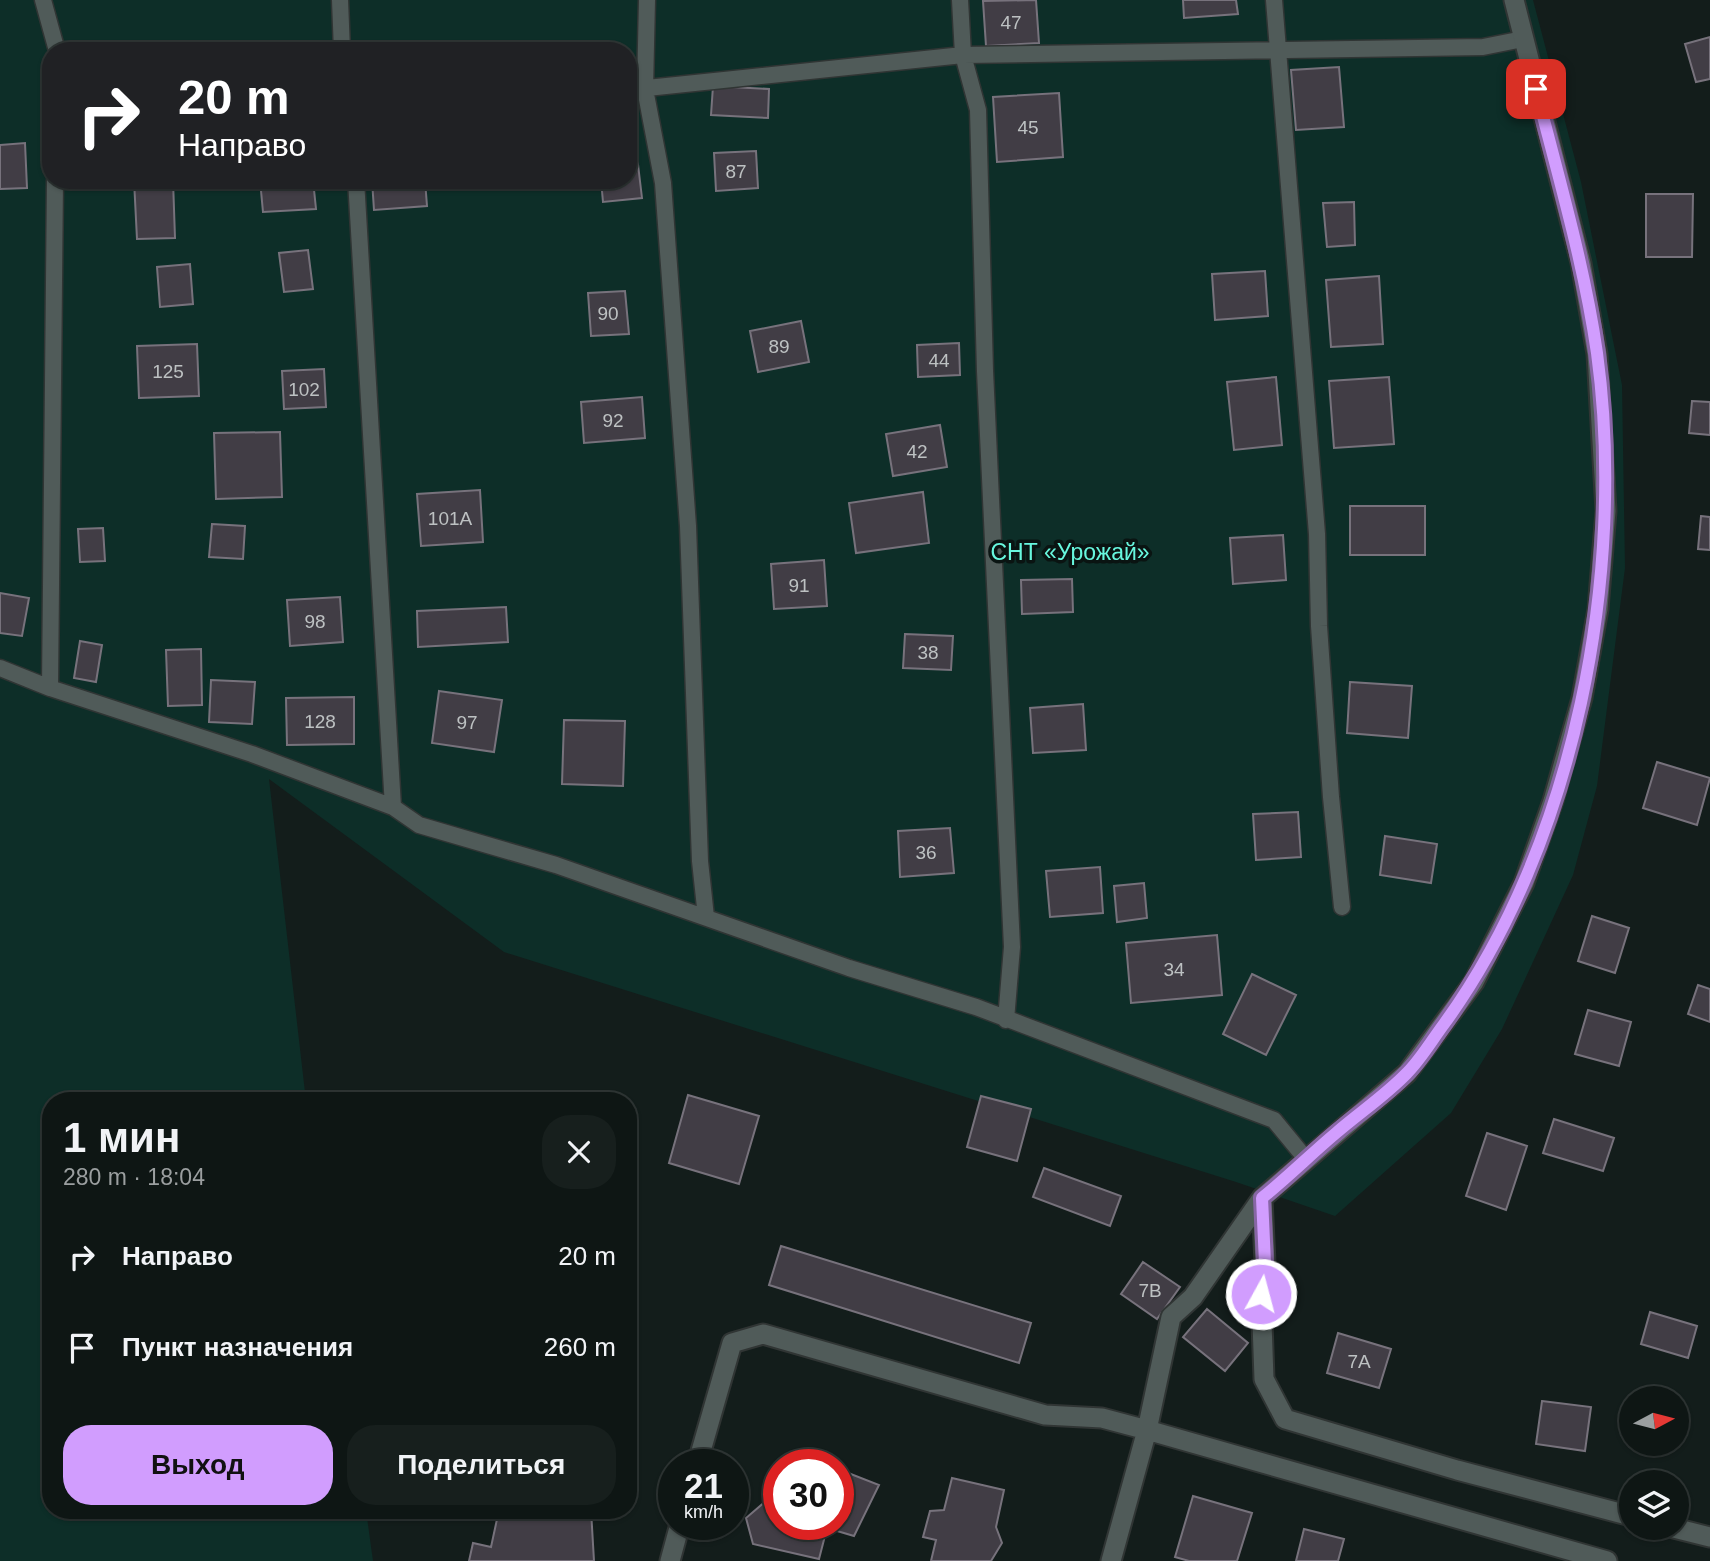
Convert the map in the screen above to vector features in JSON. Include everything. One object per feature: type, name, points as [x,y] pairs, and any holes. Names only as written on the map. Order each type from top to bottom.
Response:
[{"type":"street","points":[[1111,1561],[1147,1430],[1171,1317],[1193,1297],[1262,1198],[1408,1073],[1474,982],[1524,884],[1553,801],[1582,698],[1598,609],[1606,511],[1597,354],[1581,263],[1514,0]]},
{"type":"street","points":[[1262,1198],[1265,1263],[1261,1294],[1264,1379],[1285,1419],[1457,1470],[1619,1513]]},
{"type":"street","points":[[702,1449],[732,1343],[763,1334],[1045,1415],[1101,1418],[1147,1430],[1607,1561]]},
{"type":"street","points":[[1689,1532],[1710,1537]]},
{"type":"street","points":[[670,1561],[676,1540]]},
{"type":"lane","points":[[43,0],[55,42]]},
{"type":"lane","points":[[340,0],[342,42]]},
{"type":"lane","points":[[647,0],[637,90],[663,183],[688,526],[700,861],[706,917]]},
{"type":"lane","points":[[960,0],[963,55],[978,110],[985,371],[1012,947],[1006,1020]]},
{"type":"lane","points":[[1274,0],[1317,534],[1319,626],[1342,907]]},
{"type":"lane","points":[[637,90],[963,55],[1483,47],[1523,39]]},
{"type":"lane","points":[[50,688],[55,189]]},
{"type":"lane","points":[[357,189],[393,807]]},
{"type":"lane","points":[[0,668],[50,688],[252,754],[393,807],[419,825],[555,865],[849,968],[976,1007],[1274,1120],[1306,1159]]},
{"type":"green space","name":"СНТ «Урожай»","points":[[0,0],[1533,0],[1581,182],[1622,385],[1625,568],[1597,786],[1573,875],[1502,1029],[1451,1113],[1335,1216],[1236,1182],[504,952],[269,779],[305,1092],[42,1092],[42,1519],[367,1519],[373,1561],[0,1561]]},
{"type":"building","points":[[1036,0],[1039,43],[986,46],[983,1]]},
{"type":"building","points":[[1183,0],[1236,0],[1238,14],[1184,18]]},
{"type":"building","points":[[1710,37],[1710,79],[1696,82],[1685,44]]},
{"type":"building","points":[[1339,67],[1344,127],[1296,130],[1291,70]]},
{"type":"building","points":[[713,86],[769,89],[768,118],[711,115]]},
{"type":"building","points":[[1059,93],[1063,157],[997,162],[993,97]]},
{"type":"building","points":[[25,143],[27,188],[0,189],[0,145]]},
{"type":"building","points":[[756,151],[758,188],[716,191],[714,153]]},
{"type":"building","points":[[637,156],[642,198],[603,202],[602,189],[637,189]]},
{"type":"building","points":[[134,189],[173,189],[175,238],[137,239]]},
{"type":"building","points":[[261,189],[314,189],[316,209],[263,212]]},
{"type":"building","points":[[373,189],[426,189],[427,206],[374,210]]},
{"type":"building","points":[[1646,194],[1693,194],[1692,257],[1646,257]]},
{"type":"building","points":[[1354,202],[1355,245],[1327,247],[1323,203]]},
{"type":"building","points":[[308,250],[313,289],[284,292],[279,253]]},
{"type":"building","points":[[190,264],[193,304],[160,307],[157,267]]},
{"type":"building","points":[[1265,271],[1268,316],[1215,320],[1212,274]]},
{"type":"building","points":[[1379,276],[1383,344],[1331,347],[1326,280]]},
{"type":"building","points":[[625,291],[629,334],[591,336],[588,293]]},
{"type":"building","points":[[801,321],[809,362],[758,372],[750,331]]},
{"type":"building","points":[[959,343],[960,375],[918,377],[917,345]]},
{"type":"building","points":[[197,344],[199,396],[139,398],[137,346]]},
{"type":"building","points":[[324,369],[326,407],[284,409],[282,371]]},
{"type":"building","points":[[1276,377],[1282,445],[1234,450],[1227,382]]},
{"type":"building","points":[[1389,377],[1394,444],[1334,448],[1329,381]]},
{"type":"building","points":[[642,397],[645,438],[584,443],[581,402]]},
{"type":"building","points":[[1692,401],[1710,402],[1710,435],[1689,433]]},
{"type":"building","points":[[940,425],[947,467],[893,476],[886,434]]},
{"type":"building","points":[[280,432],[282,497],[216,499],[214,433]]},
{"type":"building","points":[[480,490],[483,542],[421,546],[417,494]]},
{"type":"building","points":[[923,492],[929,543],[856,553],[849,503]]},
{"type":"building","points":[[1350,506],[1425,506],[1425,555],[1350,555]]},
{"type":"building","points":[[1701,516],[1710,517],[1710,550],[1698,549]]},
{"type":"building","points":[[212,524],[245,526],[243,559],[209,557]]},
{"type":"building","points":[[103,528],[105,561],[80,562],[78,529]]},
{"type":"building","points":[[1283,535],[1286,580],[1233,584],[1230,538]]},
{"type":"building","points":[[824,560],[827,606],[774,609],[771,564]]},
{"type":"building","points":[[1072,579],[1073,612],[1022,614],[1021,580]]},
{"type":"building","points":[[0,593],[29,598],[22,636],[0,633]]},
{"type":"building","points":[[340,597],[343,642],[290,646],[287,600]]},
{"type":"building","points":[[506,607],[508,642],[418,647],[417,611]]},
{"type":"building","points":[[905,634],[953,636],[951,670],[903,668]]},
{"type":"building","points":[[80,641],[102,645],[96,682],[74,678]]},
{"type":"building","points":[[201,649],[202,705],[168,706],[166,650]]},
{"type":"building","points":[[211,680],[255,682],[252,724],[209,722]]},
{"type":"building","points":[[1350,682],[1412,686],[1408,738],[1347,733]]},
{"type":"building","points":[[439,691],[502,700],[494,752],[432,743]]},
{"type":"building","points":[[354,697],[354,744],[287,745],[286,698]]},
{"type":"building","points":[[1083,704],[1086,750],[1033,753],[1030,708]]},
{"type":"building","points":[[564,720],[625,721],[623,786],[562,784]]},
{"type":"building","points":[[1657,762],[1710,778],[1697,825],[1643,808]]},
{"type":"building","points":[[1298,812],[1301,857],[1256,860],[1253,814]]},
{"type":"building","points":[[950,828],[954,873],[900,877],[898,831]]},
{"type":"building","points":[[1385,836],[1437,844],[1431,883],[1380,875]]},
{"type":"building","points":[[1100,867],[1103,913],[1050,917],[1046,871]]},
{"type":"building","points":[[1144,883],[1147,918],[1117,922],[1114,886]]},
{"type":"building","points":[[1592,916],[1629,928],[1615,973],[1578,961]]},
{"type":"building","points":[[1217,935],[1222,995],[1131,1003],[1126,943]]},
{"type":"building","points":[[1252,974],[1296,995],[1266,1055],[1223,1034]]},
{"type":"building","points":[[1698,985],[1710,989],[1710,1022],[1688,1014]]},
{"type":"building","points":[[1588,1010],[1631,1022],[1619,1066],[1575,1054]]},
{"type":"building","points":[[688,1095],[759,1116],[739,1184],[669,1163]]},
{"type":"building","points":[[981,1096],[1031,1109],[1017,1161],[967,1147]]},
{"type":"building","points":[[1554,1119],[1614,1138],[1603,1171],[1543,1153]]},
{"type":"building","points":[[1487,1133],[1527,1146],[1506,1210],[1466,1196]]},
{"type":"building","points":[[1044,1168],[1121,1196],[1110,1226],[1033,1197]]},
{"type":"building","points":[[781,1246],[1031,1323],[1019,1363],[769,1285]]},
{"type":"building","points":[[1143,1262],[1180,1287],[1157,1319],[1121,1294]]},
{"type":"building","points":[[1207,1309],[1248,1343],[1225,1371],[1183,1337]]},
{"type":"building","points":[[1650,1312],[1697,1326],[1688,1358],[1641,1344]]},
{"type":"building","points":[[1338,1333],[1391,1349],[1379,1388],[1327,1373]]},
{"type":"building","points":[[1542,1401],[1591,1407],[1585,1451],[1536,1444]]},
{"type":"building","points":[[854,1475],[879,1485],[854,1536]]},
{"type":"building","points":[[952,1478],[1004,1490],[996,1527],[1002,1543],[991,1561],[931,1561],[936,1540],[923,1537],[930,1511],[944,1510]]},
{"type":"building","points":[[1193,1496],[1252,1513],[1237,1561],[1189,1561],[1175,1557]]},
{"type":"building","points":[[763,1503],[763,1540],[824,1540],[819,1559],[753,1544],[749,1515]]},
{"type":"building","points":[[497,1519],[592,1519],[594,1561],[469,1561],[473,1543],[491,1547]]},
{"type":"building","points":[[1304,1529],[1344,1539],[1338,1561],[1296,1561]]},
{"type":"route","points":[[1261,1294],[1265,1263],[1262,1198],[1408,1073],[1474,982],[1524,884],[1553,801],[1582,698],[1598,609],[1606,511],[1603,428],[1597,354],[1581,263],[1536,89]]}]
